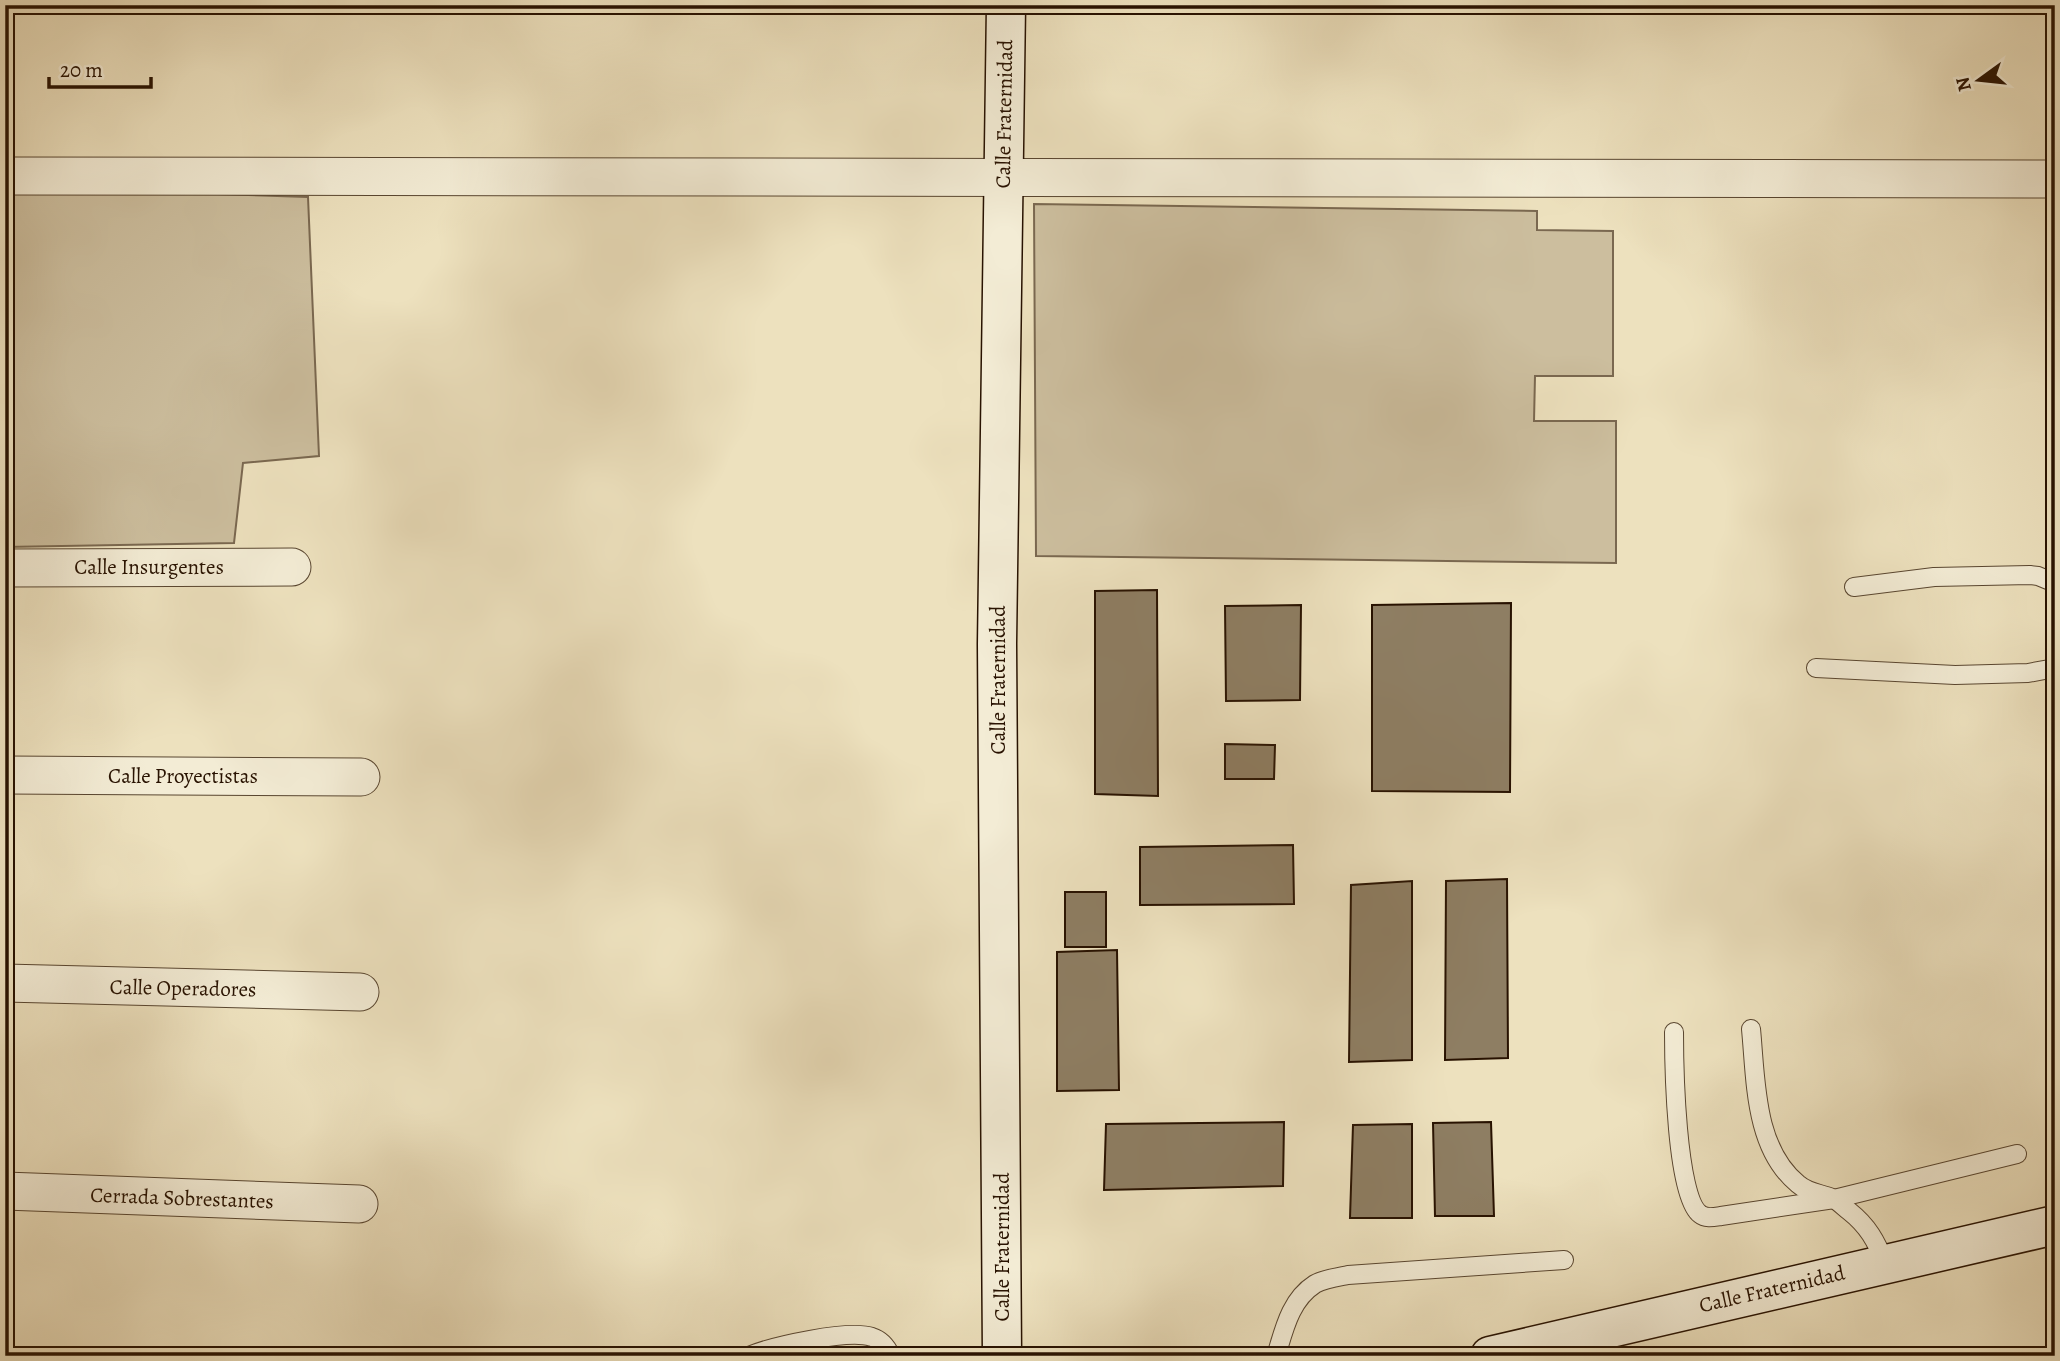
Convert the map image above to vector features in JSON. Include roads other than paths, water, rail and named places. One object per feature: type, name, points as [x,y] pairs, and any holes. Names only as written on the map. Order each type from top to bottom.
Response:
[{"type":"street","name":"Calle Fraternidad","points":[[1002,1356],[997,644],[1006,5]]},
{"type":"street","points":[[5,176],[2055,179]]},
{"type":"street","name":"Calle Insurgentes","points":[[5,568],[292,567]]},
{"type":"street","name":"Calle Proyectistas","points":[[5,775],[361,777]]},
{"type":"street","name":"Calle Operadores","points":[[5,983],[360,992]]},
{"type":"street","name":"Cerrada Sobrestantes","points":[[5,1191],[359,1204]]},
{"type":"street","name":"Calle Fraternidad","points":[[1490,1356],[2055,1225]]},
{"type":"lane","points":[[1854,587],[1934,577],[2038,576],[2055,583]]},
{"type":"lane","points":[[1816,668],[1955,675],[2028,673],[2055,668]]},
{"type":"lane","points":[[1751,1029],[1766,1137],[1779,1161],[1799,1185],[1810,1192],[1834,1199],[1863,1222],[1876,1239],[1885,1263]]},
{"type":"lane","points":[[1674,1032],[1676,1125],[1688,1187],[1698,1213],[1711,1217],[1721,1216],[1834,1199],[2017,1154]]},
{"type":"lane","points":[[1276,1356],[1286,1323],[1297,1300],[1316,1283],[1348,1275],[1564,1260]]},
{"type":"lane","points":[[749,1356],[805,1341],[861,1335],[879,1340],[891,1356]]}]
